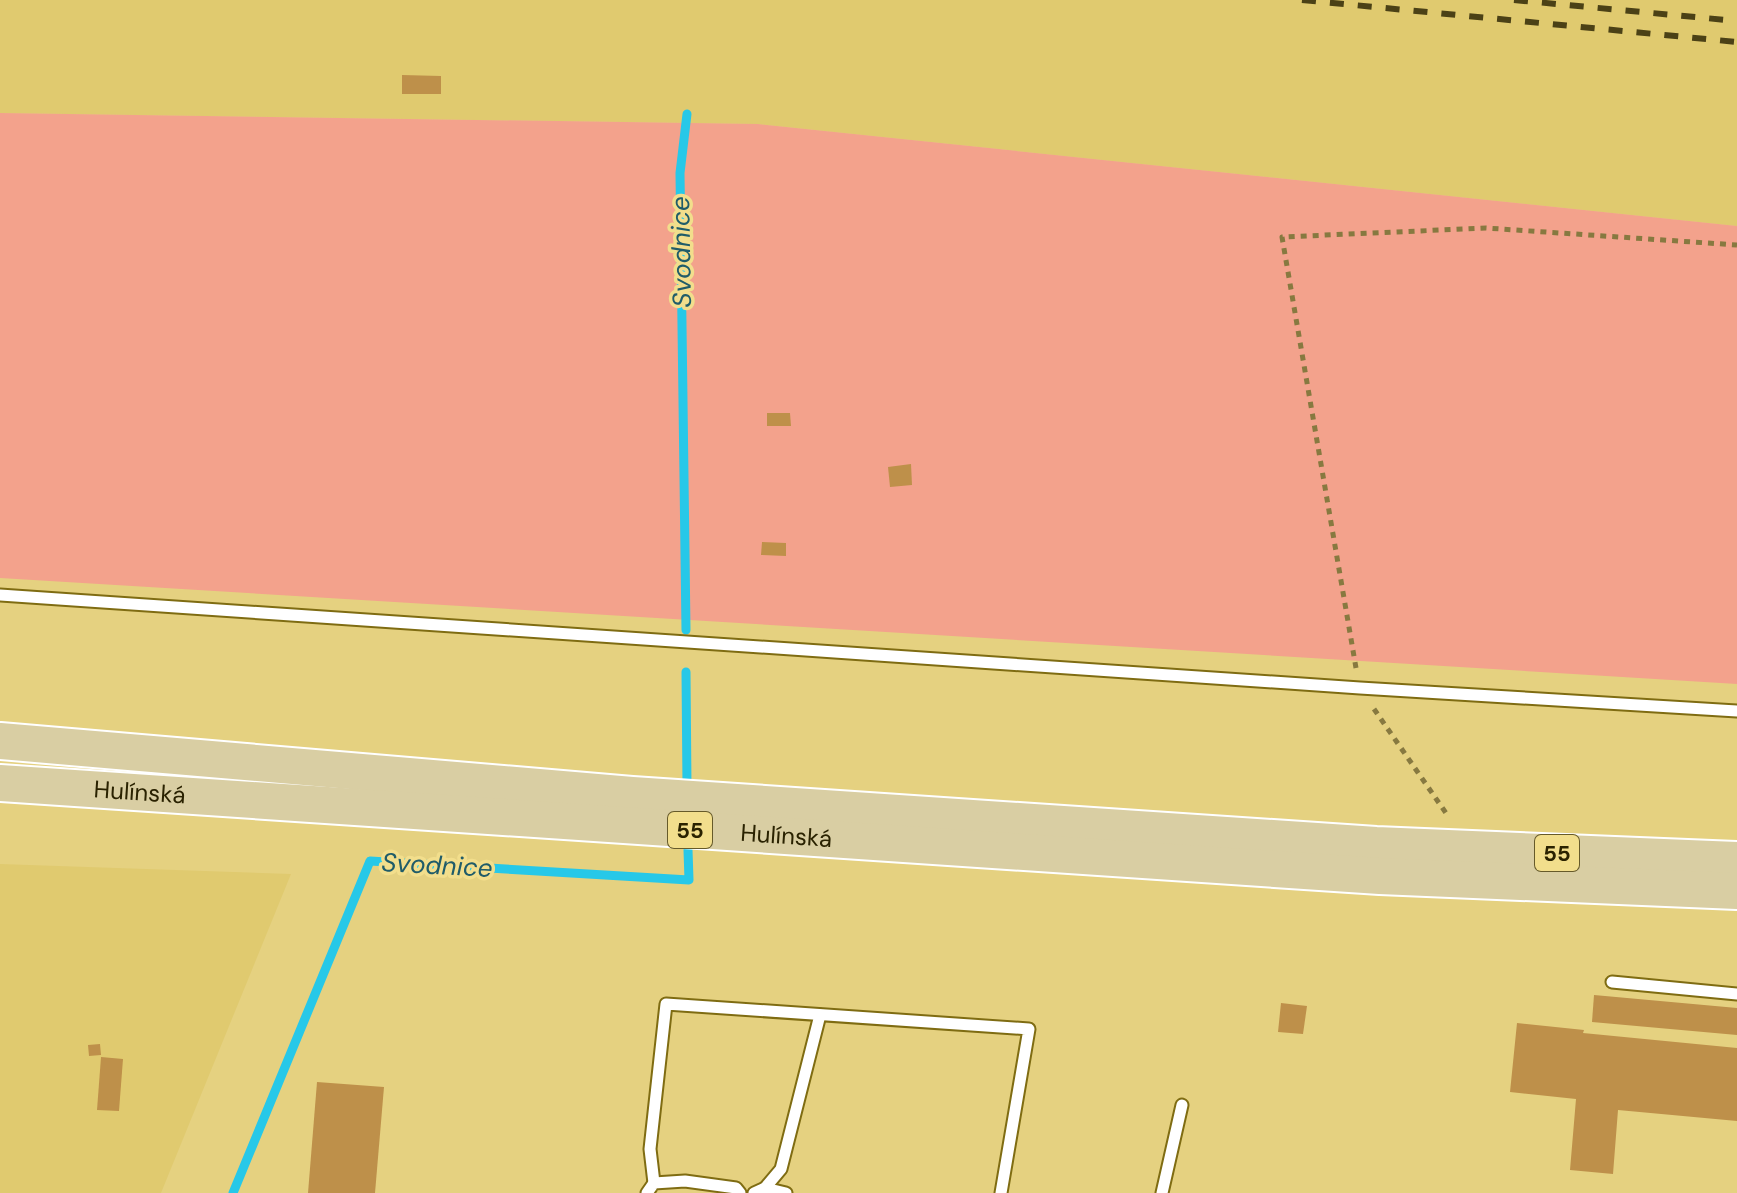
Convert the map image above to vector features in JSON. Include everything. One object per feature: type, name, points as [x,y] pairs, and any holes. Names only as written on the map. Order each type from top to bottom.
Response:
[{"type":"main road","name":"Hulínská","points":[[0,741],[1378,860]]},
{"type":"main road","name":"Hulínská","points":[[0,783],[1378,860]]},
{"type":"main road","name":"55","points":[[1378,860],[1737,860]]},
{"type":"main road","name":"55","points":[[1378,860],[1737,891]]},
{"type":"lane","points":[[0,595],[1737,711]]},
{"type":"lane","points":[[1612,982],[1737,994]]},
{"type":"lane","points":[[740,1193],[736,1188],[685,1181],[651,1188],[650,1149],[666,1004],[1029,1029],[1001,1193]]},
{"type":"lane","points":[[760,1191],[781,1169],[820,1015]]},
{"type":"lane","points":[[1162,1193],[1182,1105]]},
{"type":"lane","points":[[760,1191],[786,1193]]},
{"type":"path","points":[[1453,824],[1360,688],[1282,237],[1486,228],[1737,245]]},
{"type":"shaded area","points":[[0,0],[1737,0],[1737,226],[758,124],[0,113]]},
{"type":"shaded area","points":[[0,113],[758,124],[1737,226],[1737,684],[0,578]]},
{"type":"shaded area","points":[[0,864],[291,874],[161,1193],[0,1193]]},
{"type":"building","points":[[402,75],[441,76],[441,94],[402,94]]},
{"type":"building","points":[[767,413],[790,413],[791,426],[767,426]]},
{"type":"building","points":[[911,464],[912,485],[890,487],[888,467]]},
{"type":"building","points":[[762,542],[786,543],[786,556],[761,555]]},
{"type":"building","points":[[1594,995],[1737,1008],[1737,1035],[1592,1022]]},
{"type":"building","points":[[1281,1003],[1307,1006],[1303,1034],[1278,1032]]},
{"type":"building","points":[[1517,1023],[1584,1030],[1583,1033],[1737,1048],[1737,1121],[1618,1110],[1613,1174],[1570,1170],[1576,1099],[1510,1092]]},
{"type":"building","points":[[100,1044],[101,1055],[89,1056],[88,1045]]},
{"type":"building","points":[[101,1057],[123,1059],[119,1111],[97,1110]]},
{"type":"building","points":[[317,1082],[384,1087],[375,1193],[308,1193]]},
{"type":"waterway","name":"Svodnice","points":[[686,630],[680,173],[687,114]]},
{"type":"waterway","name":"Svodnice","points":[[686,672],[687,786]]},
{"type":"waterway","name":"Svodnice","points":[[233,1193],[370,861],[689,880],[688,850]]},
{"type":"railway","points":[[1302,0],[1737,42]]},
{"type":"railway","points":[[1514,0],[1737,21]]}]
